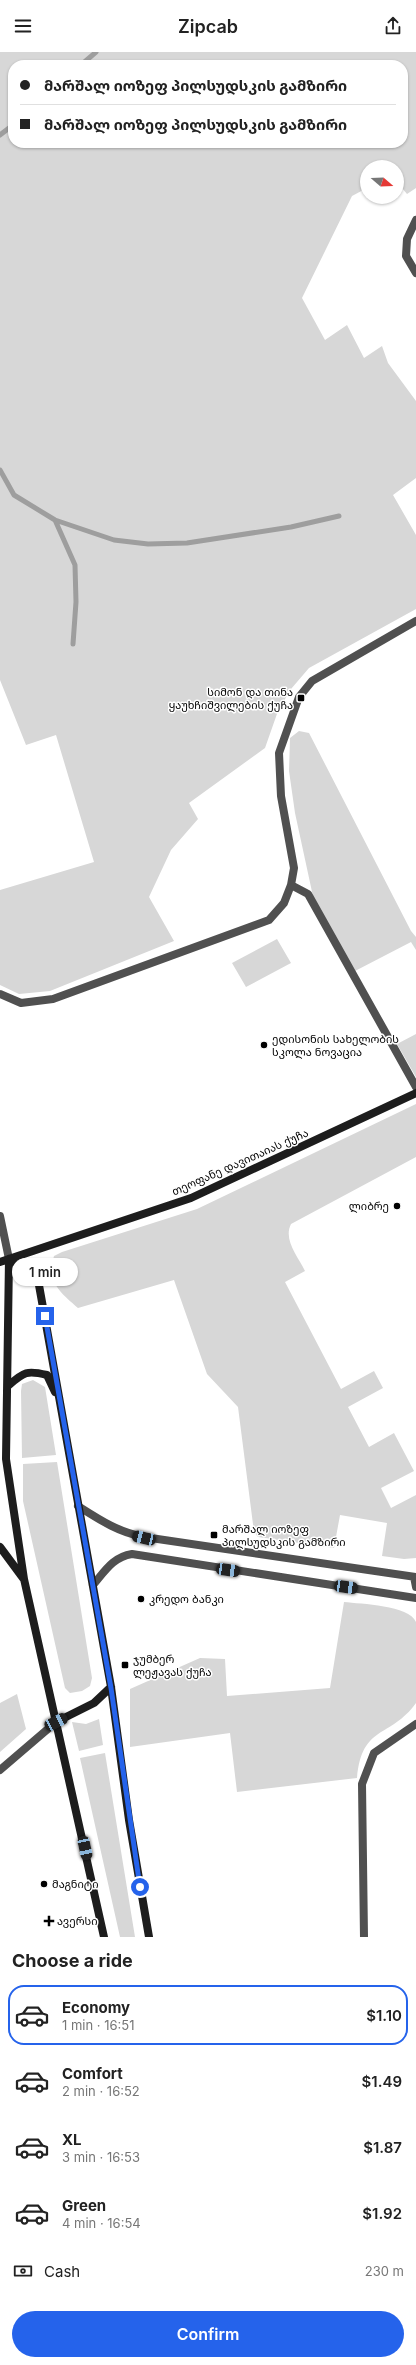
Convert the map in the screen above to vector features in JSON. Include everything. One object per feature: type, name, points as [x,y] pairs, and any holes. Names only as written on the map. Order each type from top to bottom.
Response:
[{"type":"main road","name":"თეოფანე დავითაიას ქუჩა","points":[[0,1262],[191,1198],[416,1093]]},
{"type":"main road","points":[[104,1937],[24,1579],[3,1461],[8,1385],[9,1259],[37,1274],[111,1688],[129,1820],[149,1937]]},
{"type":"main road","points":[[8,1385],[21,1374],[32,1371],[47,1375],[60,1402]]},
{"type":"main road","points":[[0,1546],[24,1579]]},
{"type":"main road","points":[[56,1722],[94,1703],[111,1688]]},
{"type":"street","points":[[416,220],[406,239],[406,256],[416,273]]},
{"type":"street","points":[[0,994],[21,1003],[53,999],[191,950],[268,920],[284,904],[291,885],[294,868],[281,796],[279,753],[298,697],[312,681],[416,621]]},
{"type":"street","points":[[291,885],[308,894],[416,1086]]},
{"type":"street","points":[[0,1216],[9,1259]]},
{"type":"street","points":[[78,1506],[123,1533],[144,1538],[415,1577],[416,1587]]},
{"type":"street","points":[[93,1585],[112,1562],[120,1556],[132,1554],[416,1598]]},
{"type":"street","points":[[0,1770],[56,1722]]},
{"type":"street","points":[[364,1937],[362,1784],[374,1753],[416,1724]]},
{"type":"shaded area","points":[[0,52],[416,52],[416,188],[407,194],[404,190],[404,160],[360,160],[360,192],[352,196],[302,298],[325,340],[347,325],[364,358],[382,346],[388,363],[416,401],[416,478],[393,495],[416,535],[416,609],[309,668],[291,689],[278,711],[265,748],[189,803],[198,819],[171,850],[149,897],[174,941],[50,991],[19,994],[0,985],[0,890],[94,862],[56,735],[26,745],[0,680]]},
{"type":"shaded area","points":[[299,731],[309,733],[411,931],[416,937],[416,950],[411,942],[355,971],[314,901],[295,813],[289,771],[290,738]]},
{"type":"shaded area","points":[[277,939],[291,963],[246,987],[232,963]]},
{"type":"shaded area","points":[[416,1034],[416,1077],[397,1044]]},
{"type":"shaded area","points":[[416,1104],[416,1157],[291,1224],[289,1230],[290,1242],[305,1271],[285,1282],[341,1389],[374,1371],[383,1388],[348,1407],[369,1447],[394,1433],[414,1471],[381,1488],[391,1508],[416,1495],[416,1558],[404,1559],[382,1556],[387,1523],[340,1515],[334,1548],[258,1537],[254,1532],[238,1407],[207,1374],[174,1280],[78,1308],[60,1291],[53,1280],[52,1265],[54,1256],[62,1252],[197,1209]]},
{"type":"shaded area","points":[[33,1380],[45,1387],[56,1455],[22,1458],[21,1391],[22,1384]]},
{"type":"shaded area","points":[[57,1462],[92,1678],[90,1686],[82,1691],[70,1693],[65,1688],[23,1501],[23,1464]]},
{"type":"shaded area","points":[[344,1602],[384,1606],[395,1609],[412,1616],[416,1622],[416,1703],[397,1722],[371,1740],[360,1761],[357,1778],[237,1792],[230,1733],[130,1747],[130,1689],[200,1658],[225,1659],[227,1696],[330,1688]]},
{"type":"shaded area","points":[[17,1694],[26,1729],[0,1752],[0,1703]]},
{"type":"shaded area","points":[[99,1719],[103,1745],[79,1751],[72,1722],[86,1724]]},
{"type":"shaded area","points":[[105,1753],[135,1937],[120,1937],[80,1758]]},
{"type":"waterway","points":[[87,60],[96,52]]},
{"type":"waterway","points":[[0,135],[8,129]]},
{"type":"waterway","points":[[0,470],[14,495],[55,520],[114,540],[148,544],[187,543],[291,527],[339,516]]},
{"type":"waterway","points":[[55,520],[75,565],[76,602],[73,644]]},
{"type":"place","name":"სიმონ და თინა ყაუხჩიშვილების ქუჩა","points":[[301,698]]},
{"type":"place","name":"ედისონის სახელობის სკოლა ნოვაცია","points":[[264,1045]]},
{"type":"place","name":"ლიბრე","points":[[397,1206]]},
{"type":"place","name":"მარშალ იოზეფ პილსუდსკის გამზირი","points":[[214,1535]]},
{"type":"place","name":"კრედო ბანკი","points":[[141,1599]]},
{"type":"place","name":"ჯუმბერ ლეჟავას ქუჩა","points":[[125,1665]]},
{"type":"place","name":"მაგნიტი","points":[[44,1884]]},
{"type":"place","name":"ავერსი","points":[[49,1921]]},
{"type":"route","points":[[45,1316],[111,1688],[129,1820],[140,1887]]}]
